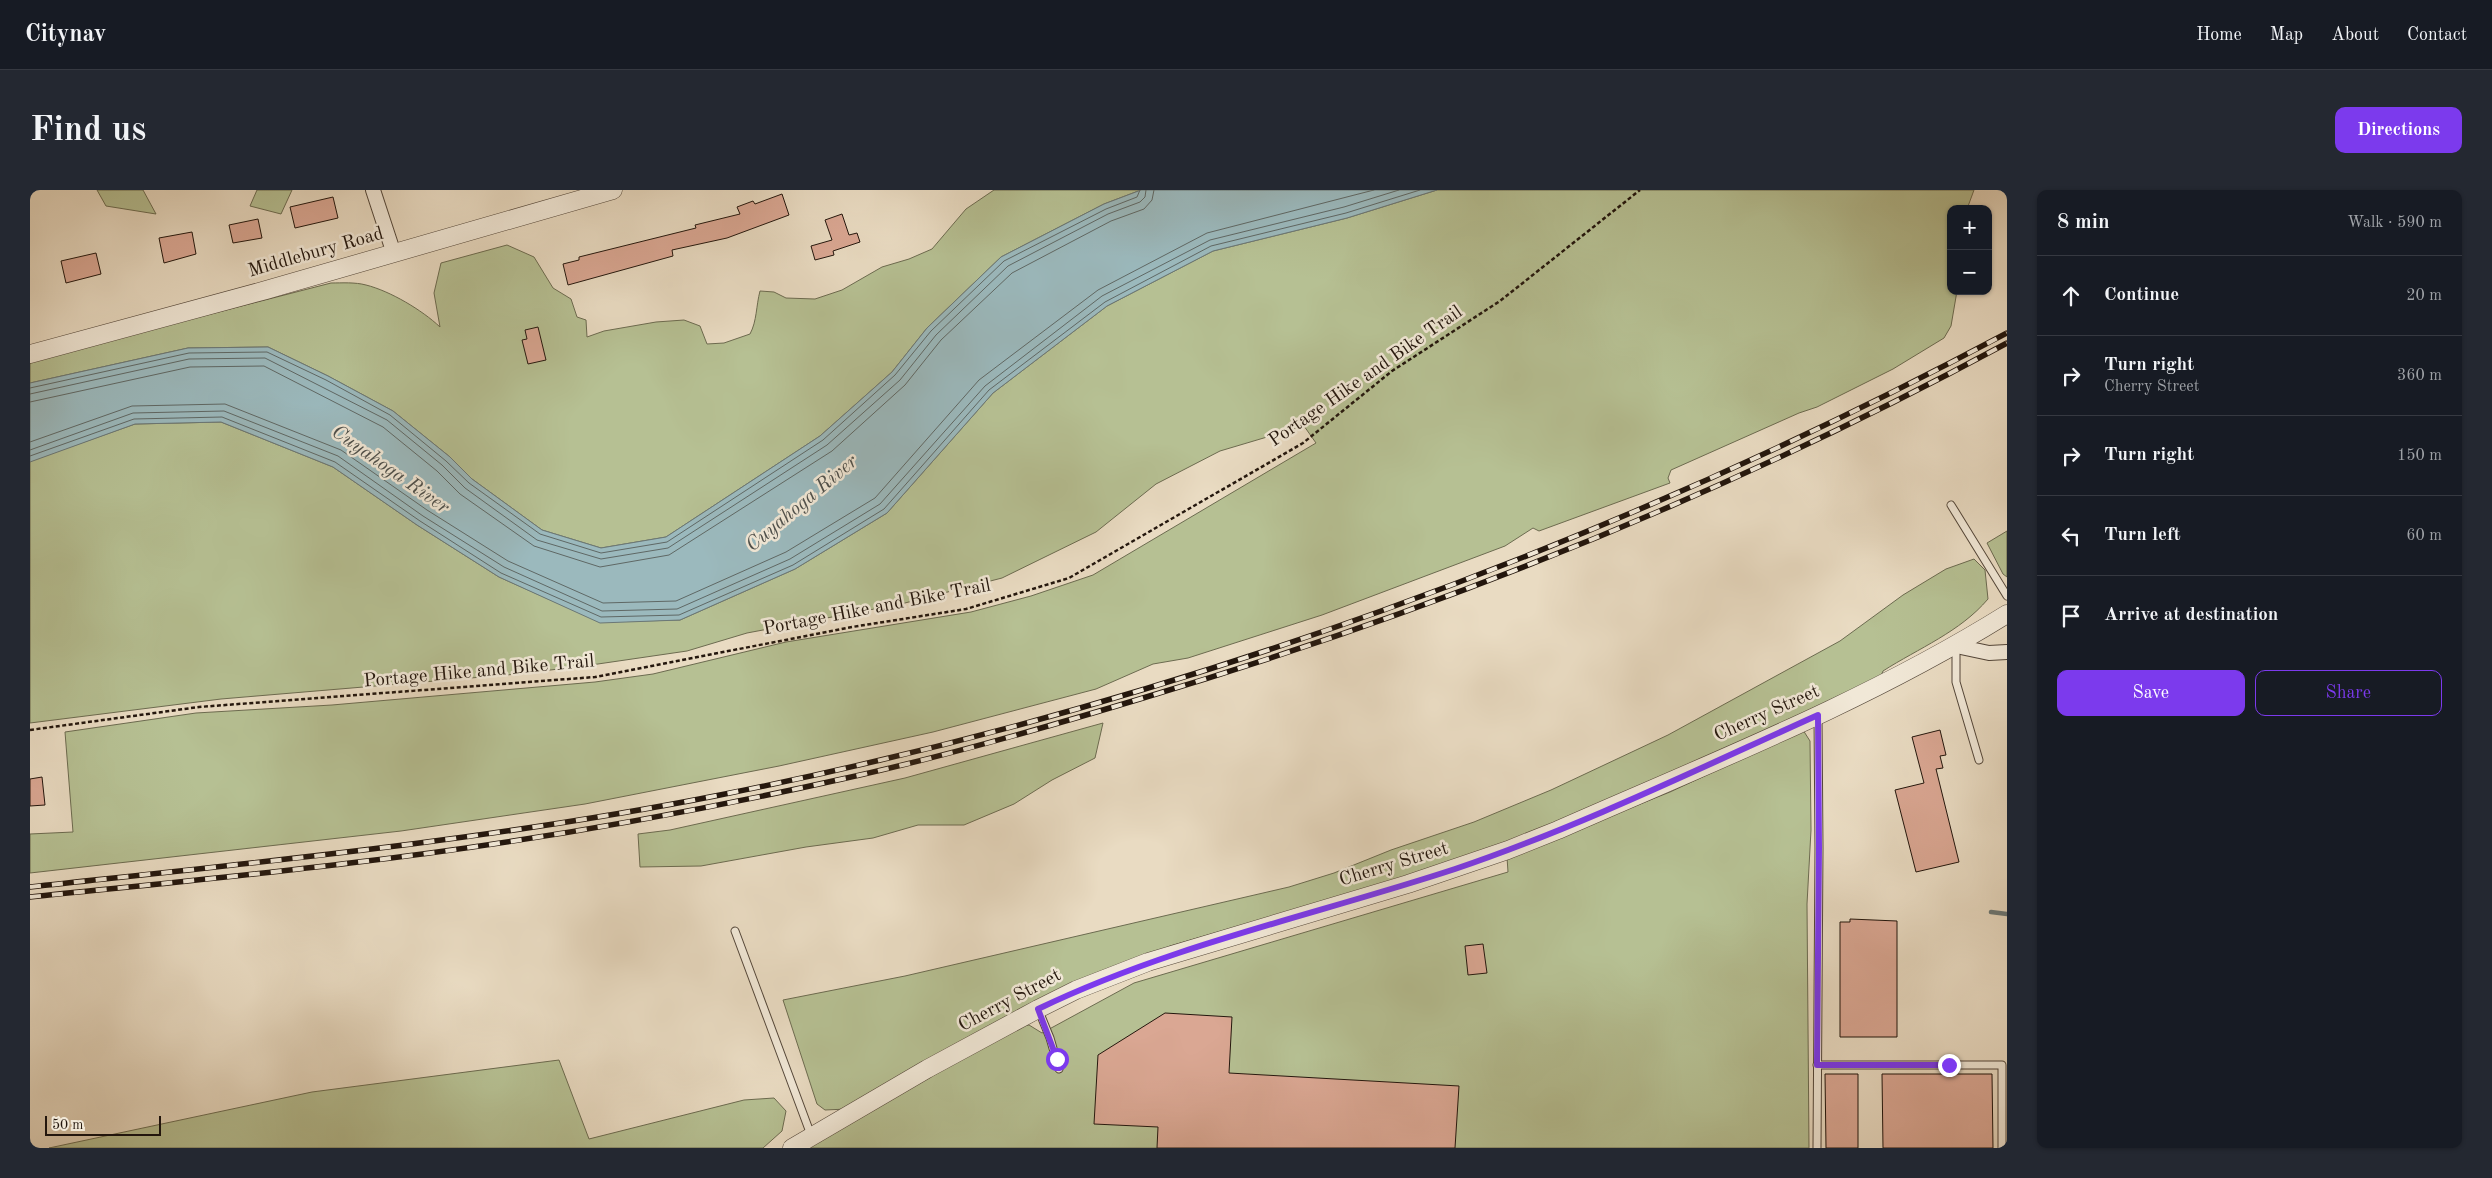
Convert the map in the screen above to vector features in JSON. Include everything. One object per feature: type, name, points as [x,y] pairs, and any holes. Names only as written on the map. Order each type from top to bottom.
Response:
[{"type":"street","points":[[373,190],[394,254]]},
{"type":"street","name":"Middlebury Road","points":[[30,354],[394,254],[613,190]]},
{"type":"street","name":"Cherry Street","points":[[792,1148],[1038,1009],[1076,990],[1148,962],[1408,884],[1508,850],[1682,776],[1818,715],[1910,671],[1956,646],[2007,614]]},
{"type":"street","points":[[1956,646],[1989,653],[2007,652]]},
{"type":"lane","points":[[1951,505],[2007,596]]},
{"type":"lane","points":[[1956,646],[1956,682],[1978,760]]},
{"type":"lane","points":[[1818,715],[1818,1148]]},
{"type":"lane","points":[[736,931],[812,1136]]},
{"type":"lane","points":[[1038,1009],[1050,1038],[1059,1069]]},
{"type":"lane","points":[[1817,1065],[2002,1065],[2002,1148]]},
{"type":"path","name":"Portage Hike and Bike Trail","points":[[30,730],[199,707],[595,677],[852,627],[966,609],[1069,578],[1302,443],[1392,371],[1500,301],[1640,190]]},
{"type":"green space","points":[[97,190],[143,190],[156,214],[106,206]]},
{"type":"green space","points":[[257,190],[292,190],[281,214],[250,206]]},
{"type":"green space","points":[[994,190],[1141,190],[1104,204],[1001,257],[927,328],[892,372],[820,436],[666,537],[601,548],[542,530],[472,479],[450,457],[393,411],[328,376],[268,347],[188,348],[30,383],[30,363],[63,352],[331,283],[362,284],[395,296],[440,327],[434,293],[441,263],[507,245],[534,257],[553,288],[571,299],[577,317],[586,320],[587,337],[604,331],[656,322],[684,320],[700,326],[707,344],[724,343],[750,334],[760,291],[774,292],[786,298],[815,299],[842,290],[882,267],[909,259],[932,249],[966,209]]},
{"type":"green space","points":[[1437,190],[1974,190],[1968,205],[1947,205],[1947,295],[1956,295],[1951,326],[1944,338],[1893,369],[1817,407],[1799,413],[1671,470],[1668,478],[1670,483],[1539,531],[1533,528],[1505,546],[1322,615],[1188,658],[1153,664],[1096,689],[933,732],[779,766],[585,804],[401,831],[30,873],[30,834],[73,832],[65,732],[196,713],[332,705],[595,682],[653,674],[786,642],[971,612],[1031,596],[1093,575],[1316,443],[1304,426],[1220,451],[1156,484],[1096,532],[1002,578],[901,604],[747,633],[687,651],[518,674],[221,699],[30,723],[30,462],[33,460],[135,424],[221,422],[333,467],[417,525],[499,577],[600,622],[680,620],[795,569],[887,513],[993,393],[1107,306],[1213,251],[1347,218]]},
{"type":"green space","points":[[2007,531],[2007,577],[2003,574],[1987,543]]},
{"type":"green space","points":[[1974,559],[1985,570],[1988,599],[1977,611],[1952,630],[1883,671],[1879,681],[1554,825],[1446,866],[1170,946],[847,1109],[825,1110],[817,1104],[783,1000],[905,976],[1289,887],[1334,873],[1391,850],[1474,822],[1551,790],[1668,735],[1840,641],[1903,595],[1946,569]]},
{"type":"green space","points":[[1103,723],[1095,758],[1052,780],[1014,804],[964,825],[918,825],[873,838],[806,847],[701,866],[640,867],[638,834],[670,830],[905,778]]},
{"type":"green space","points":[[1803,730],[1810,741],[1811,830],[1807,904],[1809,1148],[805,1148],[1021,1026],[1029,1025],[1042,1033],[1134,983],[1508,872],[1507,857],[1670,792]]},
{"type":"green space","points":[[559,1060],[589,1139],[744,1100],[774,1098],[786,1111],[782,1131],[763,1148],[49,1148],[312,1092]]},
{"type":"water","name":"Cuyahoga River","points":[[1141,190],[1437,190],[1347,218],[1213,251],[1107,306],[993,393],[887,513],[795,569],[680,620],[600,623],[499,577],[417,525],[333,467],[221,422],[135,424],[30,462],[30,383],[188,348],[268,347],[328,376],[393,411],[450,457],[472,479],[542,530],[601,548],[666,537],[820,436],[892,372],[927,328],[1001,257],[1104,204]]},
{"type":"building","points":[[782,194],[789,215],[727,238],[672,250],[673,256],[568,285],[563,264],[579,260],[579,257],[696,228],[695,225],[740,214],[737,207],[753,201],[755,204]]},
{"type":"building","points":[[333,197],[338,218],[295,228],[290,207]]},
{"type":"building","points":[[842,214],[849,235],[857,233],[860,242],[833,251],[834,255],[815,260],[811,246],[832,240],[825,220]]},
{"type":"building","points":[[258,219],[262,238],[233,243],[229,225]]},
{"type":"building","points":[[192,232],[196,254],[164,263],[159,238]]},
{"type":"building","points":[[96,253],[101,274],[66,283],[61,261]]},
{"type":"building","points":[[538,327],[546,360],[528,364],[522,340],[527,339],[525,330]]},
{"type":"building","points":[[1940,730],[1946,755],[1940,756],[1943,768],[1936,769],[1959,862],[1916,872],[1895,790],[1924,783],[1912,737]]},
{"type":"building","points":[[42,777],[45,805],[30,806],[30,779]]},
{"type":"building","points":[[1850,919],[1897,921],[1897,1037],[1840,1037],[1840,922],[1850,922]]},
{"type":"building","points":[[1483,944],[1487,973],[1468,975],[1465,946]]},
{"type":"building","points":[[1165,1013],[1232,1017],[1229,1073],[1459,1086],[1455,1148],[1157,1148],[1158,1127],[1094,1124],[1098,1055]]},
{"type":"building","points":[[1825,1074],[1858,1074],[1858,1148],[1826,1148]]},
{"type":"building","points":[[1882,1074],[1992,1074],[1993,1148],[1883,1148]]},
{"type":"waterway","points":[[1991,912],[2007,914]]},
{"type":"railway","points":[[30,887],[376,848],[548,825],[634,811],[720,795],[887,758],[1053,716],[1218,666],[1380,611],[1541,550],[1699,483],[1854,411],[2007,333]]},
{"type":"railway","points":[[30,897],[270,872],[535,838],[720,805],[842,779],[956,752],[1031,731],[1143,698],[1365,626],[1475,586],[1584,543],[1692,497],[1798,448],[1903,397],[2007,343]]},
{"type":"route","points":[[1057,1059],[1038,1009],[1076,990],[1185,950],[1408,884],[1508,850],[1690,773],[1818,715],[1817,1065],[1949,1065]]}]
